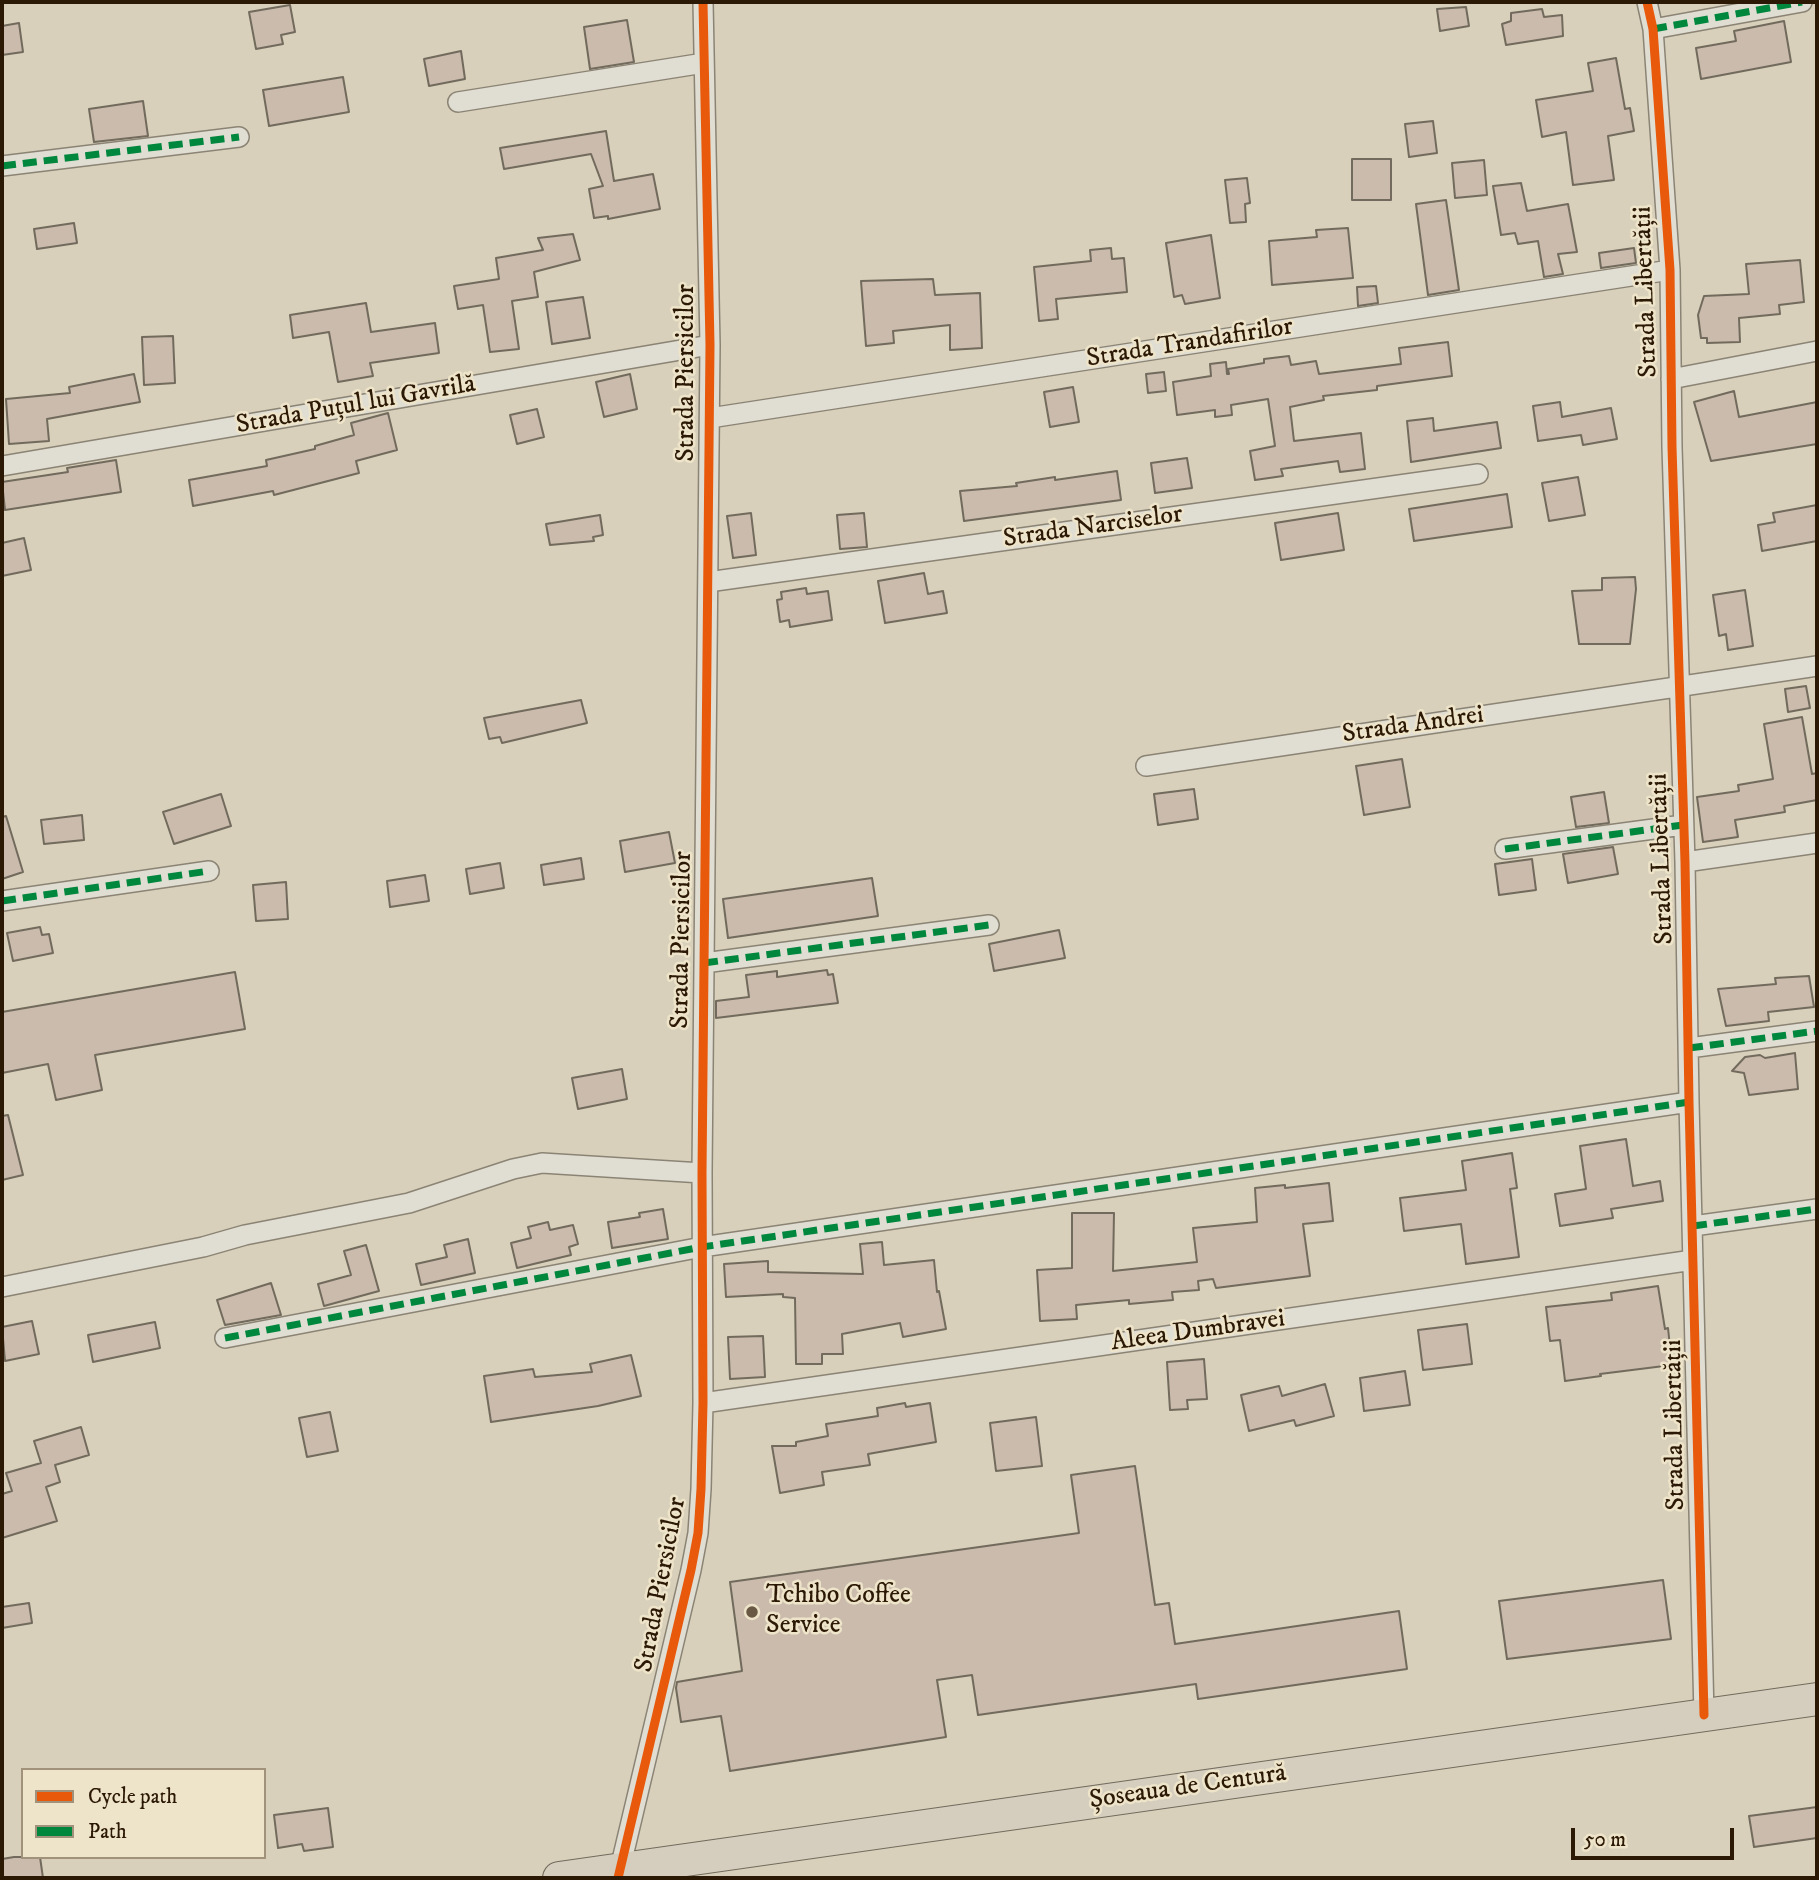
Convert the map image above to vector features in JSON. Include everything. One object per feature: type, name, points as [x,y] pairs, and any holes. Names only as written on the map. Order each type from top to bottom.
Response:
[{"type":"main road","name":"Șoseaua de Centură","points":[[559,1878],[619,1874],[1817,1699]]},
{"type":"street","name":"Strada Piersicilor","points":[[619,1874],[694,1558],[701,1489],[710,418],[703,2]]},
{"type":"street","name":"Strada Libertății","points":[[1647,2],[1653,29],[1670,270],[1704,1715]]},
{"type":"street","points":[[1653,29],[1802,2]]},
{"type":"street","points":[[458,102],[704,63]]},
{"type":"street","points":[[2,166],[239,137]]},
{"type":"street","name":"Strada Trandafirilor","points":[[710,418],[1670,270]]},
{"type":"street","name":"Strada Puțul lui Gavrilă","points":[[2,466],[710,345]]},
{"type":"street","points":[[1671,379],[1817,351]]},
{"type":"street","name":"Strada Narciselor","points":[[708,582],[1478,474]]},
{"type":"street","name":"Strada Andrei","points":[[1146,766],[1817,666]]},
{"type":"street","points":[[1505,849],[1683,825]]},
{"type":"street","points":[[1685,862],[1817,843]]},
{"type":"street","points":[[2,901],[209,871]]},
{"type":"street","points":[[704,963],[989,925]]},
{"type":"street","points":[[1689,1048],[1817,1031]]},
{"type":"street","points":[[225,1338],[702,1247],[1689,1102]]},
{"type":"street","points":[[2,1287],[409,1203],[513,1169],[542,1163],[702,1173]]},
{"type":"street","points":[[1693,1226],[1817,1209]]},
{"type":"street","name":"Aleea Dumbravei","points":[[703,1403],[1693,1261]]},
{"type":"building","points":[[290,5],[295,32],[281,35],[283,44],[256,49],[249,12]]},
{"type":"building","points":[[1466,7],[1469,26],[1440,31],[1437,9]]},
{"type":"building","points":[[1542,9],[1544,17],[1562,15],[1563,36],[1506,45],[1502,24],[1511,21],[1511,13]]},
{"type":"building","points":[[627,20],[634,62],[590,69],[584,27]]},
{"type":"building","points":[[1784,21],[1791,62],[1701,79],[1696,48],[1736,41],[1734,31]]},
{"type":"building","points":[[19,23],[23,52],[2,55],[2,26]]},
{"type":"building","points":[[461,51],[465,79],[429,86],[424,59]]},
{"type":"building","points":[[1616,58],[1625,109],[1630,108],[1634,131],[1608,136],[1614,180],[1573,185],[1566,132],[1542,137],[1536,100],[1593,91],[1588,63]]},
{"type":"building","points":[[343,77],[349,112],[269,126],[263,90]]},
{"type":"building","points":[[143,101],[148,136],[94,142],[89,109]]},
{"type":"building","points":[[1433,121],[1437,153],[1409,157],[1405,124]]},
{"type":"building","points":[[606,131],[614,181],[653,174],[660,209],[608,219],[608,216],[594,218],[589,189],[603,186],[591,154],[504,169],[500,148]]},
{"type":"building","points":[[1352,159],[1391,159],[1391,200],[1352,200]]},
{"type":"building","points":[[1484,160],[1487,195],[1455,198],[1452,163]]},
{"type":"building","points":[[1247,178],[1250,203],[1245,204],[1246,222],[1230,223],[1225,180]]},
{"type":"building","points":[[1521,183],[1527,211],[1568,204],[1577,252],[1558,254],[1563,274],[1544,277],[1538,241],[1518,244],[1515,233],[1501,235],[1493,186]]},
{"type":"building","points":[[1446,200],[1459,290],[1428,295],[1416,204]]},
{"type":"building","points":[[74,223],[77,243],[37,249],[34,229]]},
{"type":"building","points":[[1348,228],[1353,278],[1272,285],[1269,241],[1317,237],[1316,230]]},
{"type":"building","points":[[573,234],[580,260],[534,272],[538,297],[512,301],[519,349],[490,352],[483,305],[458,309],[454,286],[499,279],[496,258],[543,250],[538,238]]},
{"type":"building","points":[[1211,235],[1220,298],[1185,304],[1182,295],[1174,297],[1166,243]]},
{"type":"building","points":[[1111,248],[1112,259],[1124,258],[1127,292],[1056,299],[1058,319],[1039,321],[1034,267],[1091,261],[1090,250]]},
{"type":"building","points":[[1634,248],[1636,263],[1601,268],[1599,253]]},
{"type":"building","points":[[1800,260],[1804,302],[1779,305],[1780,314],[1739,318],[1740,342],[1707,343],[1707,338],[1701,338],[1698,315],[1704,296],[1749,294],[1746,264]]},
{"type":"building","points":[[933,279],[935,295],[980,293],[982,348],[950,350],[950,325],[893,331],[894,343],[866,346],[861,281]]},
{"type":"building","points":[[1376,286],[1378,303],[1358,306],[1357,287]]},
{"type":"building","points":[[583,297],[590,338],[552,344],[546,302]]},
{"type":"building","points":[[366,303],[371,332],[435,323],[439,353],[370,363],[373,376],[338,382],[329,332],[293,338],[290,315]]},
{"type":"building","points":[[173,336],[175,383],[144,385],[142,337]]},
{"type":"building","points":[[1448,342],[1452,376],[1377,386],[1377,390],[1323,396],[1324,400],[1290,407],[1294,441],[1361,433],[1365,469],[1340,472],[1338,461],[1281,469],[1283,476],[1255,480],[1250,451],[1275,446],[1268,399],[1231,405],[1232,415],[1215,417],[1215,410],[1177,415],[1173,382],[1211,376],[1210,364],[1226,362],[1229,374],[1228,369],[1264,363],[1264,359],[1289,356],[1291,365],[1316,361],[1319,374],[1401,364],[1399,348]]},
{"type":"building","points":[[1164,372],[1166,391],[1148,393],[1146,374]]},
{"type":"building","points":[[134,374],[140,402],[47,419],[49,441],[9,444],[6,399],[70,393],[69,387]]},
{"type":"building","points":[[630,374],[637,409],[604,417],[596,382]]},
{"type":"building","points":[[1073,387],[1079,422],[1050,427],[1044,392]]},
{"type":"building","points":[[1734,391],[1739,417],[1817,402],[1817,444],[1711,461],[1694,402]]},
{"type":"building","points":[[1560,402],[1562,417],[1611,408],[1617,439],[1583,445],[1581,435],[1538,441],[1533,406]]},
{"type":"building","points":[[537,409],[544,437],[517,444],[510,415]]},
{"type":"building","points":[[388,413],[397,450],[356,461],[359,473],[274,495],[273,491],[193,506],[189,480],[267,466],[266,460],[315,449],[315,446],[354,435],[351,423]]},
{"type":"building","points":[[1433,418],[1434,431],[1497,422],[1501,448],[1411,462],[1407,421]]},
{"type":"building","points":[[1187,458],[1192,488],[1155,493],[1151,463]]},
{"type":"building","points":[[116,460],[121,492],[5,510],[2,482],[68,472],[67,468]]},
{"type":"building","points":[[1117,471],[1121,500],[964,521],[960,491],[1017,486],[1016,483],[1055,477],[1055,480]]},
{"type":"building","points":[[1578,477],[1585,515],[1549,521],[1542,483]]},
{"type":"building","points":[[1507,494],[1512,527],[1414,541],[1409,509]]},
{"type":"building","points":[[1817,505],[1817,541],[1762,551],[1758,525],[1775,522],[1773,513]]},
{"type":"building","points":[[751,513],[756,555],[733,558],[727,516]]},
{"type":"building","points":[[864,513],[867,547],[840,549],[837,515]]},
{"type":"building","points":[[1338,513],[1344,550],[1281,560],[1275,523]]},
{"type":"building","points":[[600,515],[603,535],[593,537],[594,541],[550,545],[546,524]]},
{"type":"building","points":[[24,538],[31,570],[2,576],[2,543]]},
{"type":"building","points":[[924,573],[928,594],[943,591],[947,613],[885,623],[878,581]]},
{"type":"building","points":[[1635,577],[1630,644],[1579,644],[1572,591],[1602,590],[1602,578]]},
{"type":"building","points":[[806,588],[807,594],[828,591],[832,620],[790,627],[789,620],[780,622],[777,600],[782,599],[781,592]]},
{"type":"building","points":[[1745,590],[1753,646],[1728,650],[1726,634],[1719,636],[1713,595]]},
{"type":"building","points":[[1806,686],[1810,708],[1788,712],[1785,689]]},
{"type":"building","points":[[581,700],[587,723],[502,743],[500,737],[489,739],[484,718]]},
{"type":"building","points":[[1802,717],[1812,774],[1817,773],[1817,800],[1784,806],[1785,812],[1735,820],[1738,837],[1703,842],[1697,797],[1739,791],[1738,785],[1773,779],[1764,724]]},
{"type":"building","points":[[1402,759],[1410,807],[1364,815],[1356,766]]},
{"type":"building","points":[[1194,789],[1198,819],[1158,825],[1154,794]]},
{"type":"building","points":[[1604,792],[1609,823],[1576,827],[1571,797]]},
{"type":"building","points":[[221,794],[231,826],[174,844],[163,812]]},
{"type":"building","points":[[82,815],[84,840],[44,844],[41,820]]},
{"type":"building","points":[[6,816],[23,872],[2,879],[2,817]]},
{"type":"building","points":[[669,832],[675,863],[625,872],[620,841]]},
{"type":"building","points":[[1613,847],[1618,874],[1568,883],[1563,854]]},
{"type":"building","points":[[581,858],[584,879],[544,885],[541,865]]},
{"type":"building","points":[[1532,859],[1536,890],[1499,895],[1495,864]]},
{"type":"building","points":[[500,863],[504,888],[470,894],[466,869]]},
{"type":"building","points":[[425,875],[429,901],[390,907],[387,881]]},
{"type":"building","points":[[872,878],[878,916],[728,938],[723,899]]},
{"type":"building","points":[[286,882],[288,919],[256,921],[253,885]]},
{"type":"building","points":[[40,927],[42,935],[49,934],[53,953],[13,961],[7,933]]},
{"type":"building","points":[[1059,930],[1065,958],[994,971],[989,944]]},
{"type":"building","points":[[827,970],[828,975],[833,974],[838,1003],[716,1018],[716,1001],[749,997],[746,975],[777,971],[777,977]]},
{"type":"building","points":[[235,972],[245,1029],[95,1055],[102,1090],[56,1100],[48,1064],[2,1073],[2,1012]]},
{"type":"building","points":[[1809,976],[1814,1007],[1768,1012],[1769,1021],[1726,1026],[1718,989],[1776,984],[1775,978]]},
{"type":"building","points":[[1795,1053],[1798,1089],[1749,1095],[1744,1073],[1732,1071],[1745,1057],[1760,1055],[1765,1058]]},
{"type":"building","points":[[622,1069],[627,1099],[578,1109],[572,1078]]},
{"type":"building","points":[[8,1115],[23,1175],[2,1180],[2,1116]]},
{"type":"building","points":[[1626,1139],[1633,1186],[1660,1181],[1663,1201],[1611,1209],[1613,1218],[1560,1226],[1555,1194],[1586,1189],[1580,1146]]},
{"type":"building","points":[[1512,1153],[1517,1188],[1510,1189],[1519,1257],[1466,1264],[1461,1224],[1404,1231],[1400,1198],[1466,1190],[1462,1161]]},
{"type":"building","points":[[1329,1183],[1333,1221],[1303,1224],[1310,1276],[1216,1288],[1213,1279],[1198,1281],[1199,1290],[1172,1292],[1173,1300],[1129,1304],[1129,1300],[1076,1305],[1077,1319],[1040,1321],[1037,1270],[1072,1268],[1072,1213],[1114,1213],[1113,1271],[1197,1262],[1193,1228],[1257,1222],[1255,1188]]},
{"type":"building","points":[[663,1209],[668,1239],[612,1248],[608,1222],[640,1217],[639,1213]]},
{"type":"building","points":[[548,1222],[550,1230],[573,1225],[578,1244],[569,1247],[571,1255],[517,1268],[511,1243],[531,1238],[528,1227]]},
{"type":"building","points":[[468,1239],[475,1273],[421,1285],[416,1264],[447,1257],[444,1245]]},
{"type":"building","points":[[882,1242],[884,1265],[934,1260],[937,1292],[939,1291],[946,1329],[903,1337],[900,1323],[842,1334],[843,1354],[822,1354],[822,1364],[796,1364],[795,1298],[783,1297],[783,1294],[726,1297],[724,1264],[768,1261],[768,1272],[863,1274],[860,1244]]},
{"type":"building","points":[[366,1245],[379,1291],[324,1306],[318,1284],[351,1275],[344,1251]]},
{"type":"building","points":[[271,1283],[281,1315],[225,1325],[217,1300]]},
{"type":"building","points":[[1658,1286],[1665,1329],[1668,1328],[1672,1365],[1565,1381],[1560,1340],[1550,1341],[1546,1307],[1612,1300],[1611,1293]]},
{"type":"building","points":[[32,1321],[39,1354],[5,1361],[2,1327]]},
{"type":"building","points":[[155,1322],[160,1348],[93,1362],[88,1335]]},
{"type":"building","points":[[1467,1324],[1472,1364],[1423,1370],[1418,1330]]},
{"type":"building","points":[[763,1336],[765,1377],[730,1379],[728,1337]]},
{"type":"building","points":[[631,1355],[641,1396],[598,1406],[491,1422],[484,1376],[533,1369],[535,1377],[592,1372],[590,1364]]},
{"type":"building","points":[[1204,1359],[1207,1399],[1187,1400],[1188,1409],[1170,1410],[1167,1362]]},
{"type":"building","points":[[1405,1371],[1410,1405],[1364,1411],[1360,1378]]},
{"type":"building","points":[[1325,1384],[1334,1416],[1296,1426],[1294,1420],[1249,1431],[1241,1395],[1279,1386],[1282,1396]]},
{"type":"building","points":[[905,1403],[906,1407],[930,1403],[936,1442],[868,1454],[870,1465],[822,1472],[824,1485],[780,1493],[772,1446],[796,1446],[796,1442],[828,1436],[826,1424],[878,1416],[877,1408]]},
{"type":"building","points":[[330,1412],[338,1451],[307,1457],[299,1418]]},
{"type":"building","points":[[1036,1417],[1042,1466],[996,1471],[990,1423]]},
{"type":"building","points":[[81,1427],[89,1455],[55,1465],[60,1482],[46,1487],[57,1521],[2,1538],[2,1494],[12,1491],[6,1473],[41,1463],[34,1441]]},
{"type":"building","points":[[1135,1466],[1155,1605],[1169,1603],[1175,1644],[1399,1611],[1407,1669],[1198,1699],[1196,1684],[978,1715],[972,1675],[937,1680],[946,1737],[730,1771],[721,1716],[681,1722],[677,1682],[742,1671],[730,1582],[1079,1533],[1071,1475]]},
{"type":"building","points":[[1663,1580],[1671,1639],[1507,1659],[1499,1601]]},
{"type":"building","points":[[29,1603],[32,1623],[2,1628],[2,1607]]},
{"type":"building","points":[[1817,1807],[1817,1838],[1754,1847],[1749,1816]]},
{"type":"building","points":[[328,1808],[333,1847],[304,1851],[302,1844],[278,1848],[274,1815]]},
{"type":"building","points":[[2,1859],[40,1859],[43,1878],[2,1878]]},
{"type":"marked path","points":[[1653,29],[1802,2]]},
{"type":"marked path","points":[[2,166],[239,137]]},
{"type":"marked path","points":[[1505,849],[1683,825]]},
{"type":"marked path","points":[[2,901],[209,871]]},
{"type":"marked path","points":[[704,963],[989,925]]},
{"type":"marked path","points":[[1689,1048],[1817,1031]]},
{"type":"marked path","points":[[225,1338],[702,1247],[1689,1102]]},
{"type":"marked path","points":[[1693,1226],[1817,1209]]},
{"type":"cycle path","points":[[618,1878],[691,1570],[698,1533],[701,1489],[710,345],[703,2]]},
{"type":"cycle path","points":[[1647,2],[1653,29],[1670,270],[1672,447],[1685,862],[1704,1715]]},
{"type":"place","name":"Tchibo Coffee Service","points":[[752,1612]]}]
